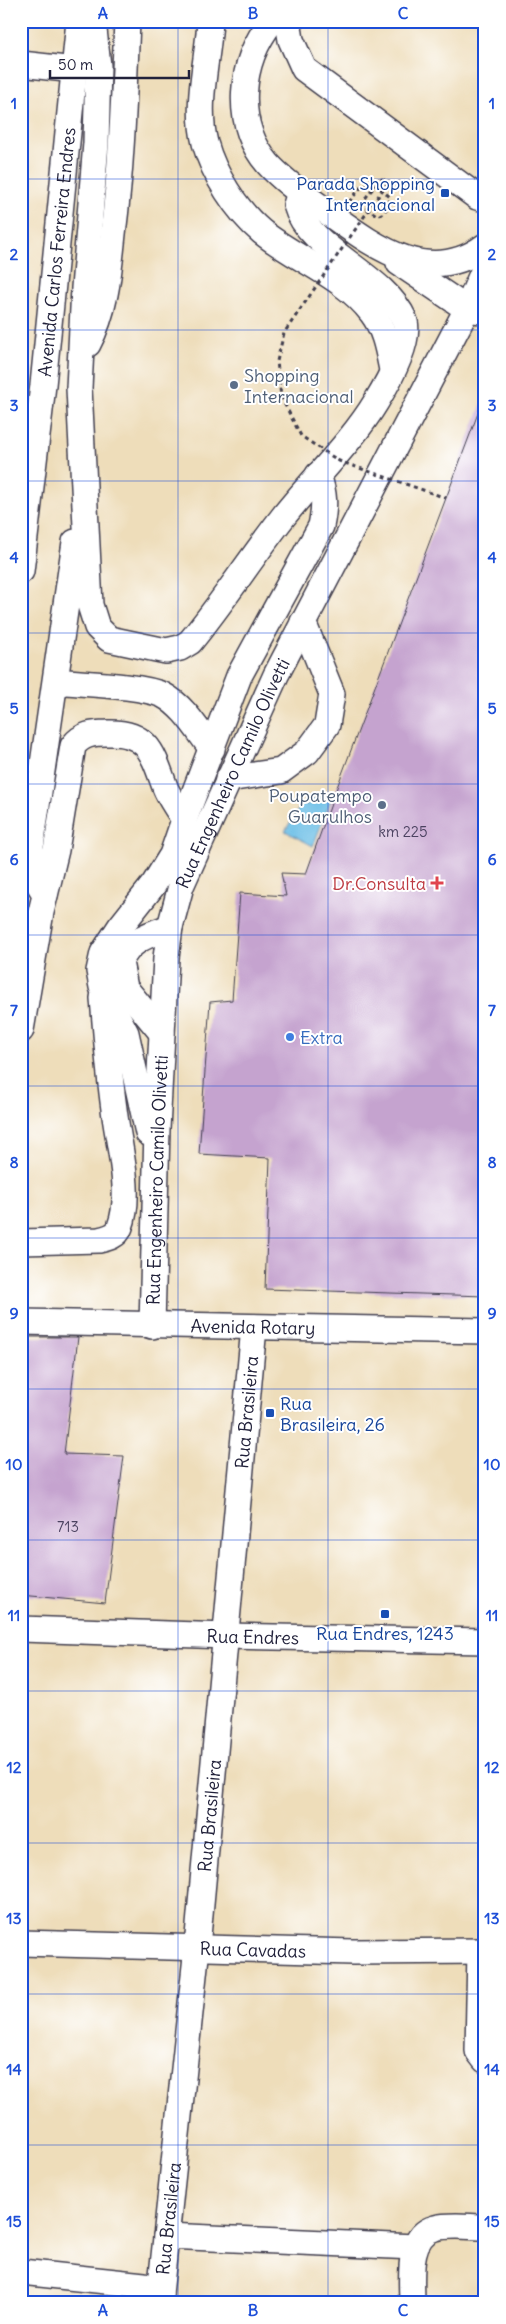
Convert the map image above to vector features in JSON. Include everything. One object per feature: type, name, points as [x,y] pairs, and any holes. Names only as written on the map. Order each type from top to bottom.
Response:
[{"type":"street","name":"Avenida Carlos Ferreira Endres","points":[[21,571],[32,384],[75,70],[79,21]]},
{"type":"street","points":[[93,21],[98,66],[97,124],[80,359],[88,586],[92,618],[97,627],[109,639],[166,651],[180,648],[190,642],[283,518],[376,402],[402,351],[406,332],[405,321],[400,311],[358,270],[306,227],[296,205],[300,192]]},
{"type":"street","points":[[80,359],[91,338],[109,281],[122,150],[127,21]]},
{"type":"street","points":[[210,21],[202,102],[205,142],[215,169],[235,201],[262,231],[345,286],[373,314],[383,333],[392,370]]},
{"type":"street","points":[[272,21],[256,44],[250,57],[245,82],[244,105],[251,138],[255,146],[269,165],[300,192],[372,245],[476,310]]},
{"type":"street","points":[[288,21],[291,40],[304,70],[477,198],[485,199]]},
{"type":"street","points":[[21,64],[75,70]]},
{"type":"street","points":[[372,245],[412,260],[441,264],[469,257],[485,246]]},
{"type":"street","name":"Rua Engenheiro Camilo Olivetti","points":[[152,1326],[162,1033],[170,927],[181,886],[228,778],[303,622],[476,310],[485,267]]},
{"type":"street","points":[[45,894],[38,881],[31,847],[84,473]]},
{"type":"street","points":[[21,1242],[55,1243],[110,1238],[120,1228],[124,1209],[124,1197],[121,1149],[114,1110],[99,971],[103,953],[120,927],[154,884],[172,854],[239,676],[321,526],[325,509],[324,492],[318,475]]},
{"type":"street","points":[[228,778],[281,771],[307,752],[327,725],[332,694],[303,622]]},
{"type":"street","points":[[56,681],[146,690],[163,696],[189,719],[212,749]]},
{"type":"street","points":[[21,1030],[45,894],[60,830],[70,757],[73,746],[79,738],[93,733],[121,732],[135,736],[149,747],[158,766],[165,789],[184,820]]},
{"type":"street","points":[[162,1033],[124,988],[120,975],[120,962],[125,950],[131,944],[140,938],[170,927]]},
{"type":"street","points":[[21,978],[26,956],[38,930]]},
{"type":"street","points":[[102,988],[126,1033],[157,1177]]},
{"type":"street","name":"Avenida Rotary","points":[[21,1322],[485,1331]]},
{"type":"street","name":"Rua Brasileira","points":[[160,2298],[197,1948],[254,1327]]},
{"type":"street","name":"Rua Endres","points":[[21,1628],[226,1636],[485,1641]]},
{"type":"street","name":"Rua Cavadas","points":[[21,1943],[353,1952],[482,1951]]},
{"type":"street","points":[[482,1951],[478,2051],[485,2060]]},
{"type":"street","points":[[412,2303],[415,2247],[425,2231],[436,2228],[485,2227]]},
{"type":"street","points":[[166,2236],[415,2247]]},
{"type":"street","points":[[21,2272],[144,2285],[160,2298]]},
{"type":"path","points":[[362,186],[376,185],[382,191],[390,197],[386,212],[378,216],[369,210],[362,205],[368,193],[376,185],[382,179],[388,182],[382,191],[369,210],[284,333],[277,361],[281,397],[301,436],[339,461],[446,498]]},
{"type":"water","points":[[334,792],[313,846],[285,831],[302,803],[308,805],[310,800]]},
{"type":"building","points":[[483,400],[485,1296],[265,1289],[270,1158],[199,1154],[210,1002],[232,1000],[240,893],[286,896],[281,873],[306,874]]},
{"type":"building","points":[[29,1337],[78,1337],[64,1454],[124,1456],[105,1603],[21,1595],[21,1422]]},
{"type":"place","name":"Parada Shopping Internacional","points":[[445,193]]},
{"type":"place","name":"Shopping Internacional","points":[[234,385]]},
{"type":"place","name":"Poupatempo Guarulhos","points":[[382,805]]},
{"type":"place","name":"Dr.Consulta","points":[[437,883]]},
{"type":"place","name":"Extra","points":[[290,1037]]},
{"type":"place","name":"Rua Brasileira, 26","points":[[270,1413]]},
{"type":"place","name":"Rua Endres, 1243","points":[[385,1614]]}]
